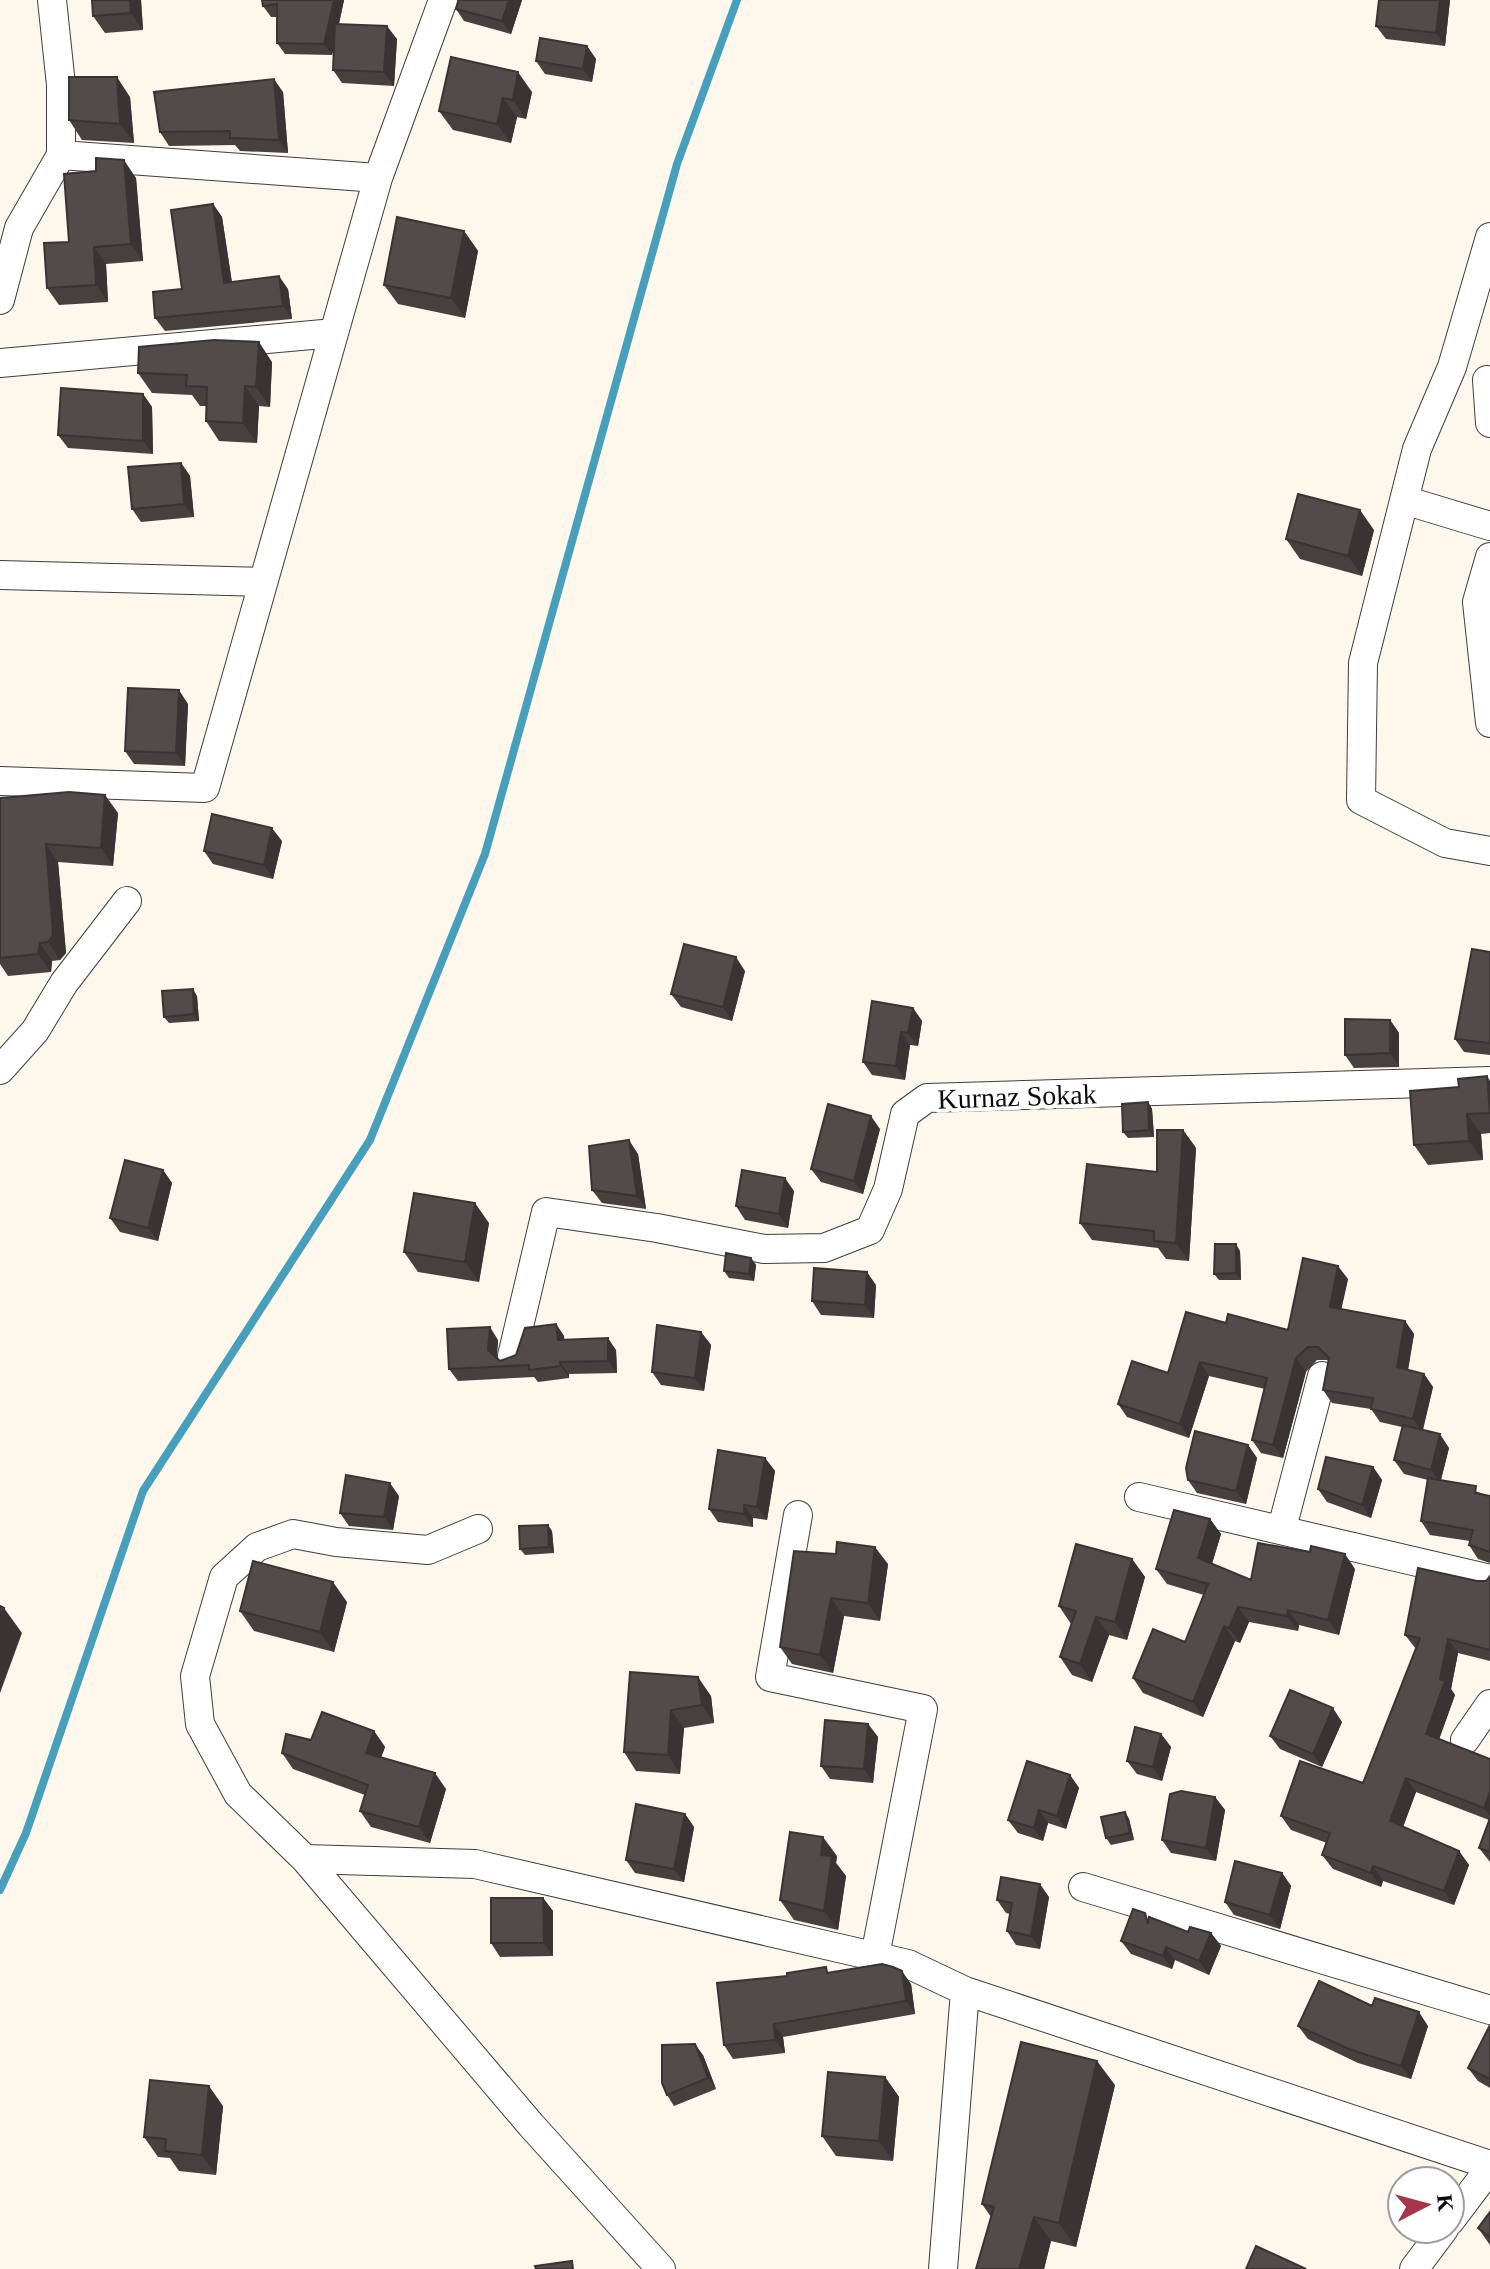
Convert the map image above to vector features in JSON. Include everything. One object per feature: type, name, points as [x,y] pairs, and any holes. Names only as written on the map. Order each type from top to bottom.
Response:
[{"type":"street","points":[[0,300],[19,228],[61,155],[61,85],[52,0]]},
{"type":"street","points":[[0,781],[205,788],[378,178],[443,0]]},
{"type":"street","points":[[61,155],[378,178]]},
{"type":"street","points":[[1490,237],[1452,367],[1417,449],[1363,663],[1361,800],[1445,843],[1490,851]]},
{"type":"street","points":[[0,363],[334,333]]},
{"type":"street","points":[[1452,367],[1488,380],[1490,423]]},
{"type":"street","points":[[1404,500],[1490,526]]},
{"type":"street","points":[[1490,557],[1477,602],[1490,723]]},
{"type":"street","points":[[0,575],[261,582]]},
{"type":"street","points":[[0,1070],[35,1031],[64,983],[127,901]]},
{"type":"street","name":"Kurnaz Sokak","points":[[512,1356],[546,1212],[657,1228],[764,1249],[824,1248],[870,1230],[888,1189],[905,1114],[927,1098],[1490,1081]]},
{"type":"street","points":[[1282,1528],[1322,1376]]},
{"type":"street","points":[[1139,1497],[1490,1579]]},
{"type":"street","points":[[798,1515],[770,1677],[923,1709],[875,1956]]},
{"type":"street","points":[[478,1529],[428,1550],[336,1542],[293,1534],[257,1547],[224,1577],[195,1676],[200,1724],[238,1794],[305,1859],[531,2125],[661,2269]]},
{"type":"street","points":[[1465,1740],[1490,1704]]},
{"type":"street","points":[[305,1859],[475,1864],[908,1964],[965,1991],[1490,2167],[1466,2199]]},
{"type":"street","points":[[1083,1887],[1490,2010]]},
{"type":"street","points":[[943,2269],[965,1991]]},
{"type":"street","points":[[1414,2269],[1432,2245]]},
{"type":"building","points":[[92,0],[130,0],[131,13],[93,16]]},
{"type":"building","points":[[262,0],[334,0],[324,44],[277,43],[277,4],[263,6]]},
{"type":"building","points":[[459,0],[509,0],[502,21],[456,9]]},
{"type":"building","points":[[1379,0],[1440,0],[1436,33],[1376,26]]},
{"type":"building","points":[[335,24],[387,26],[384,72],[333,70]]},
{"type":"building","points":[[540,38],[587,46],[583,69],[536,61]]},
{"type":"building","points":[[451,57],[518,72],[513,100],[503,98],[497,124],[439,111]]},
{"type":"building","points":[[69,77],[117,77],[120,124],[69,120]]},
{"type":"building","points":[[274,79],[279,140],[230,138],[230,131],[160,132],[154,92]]},
{"type":"building","points":[[96,158],[124,160],[131,244],[94,247],[96,285],[47,288],[44,243],[69,242],[64,174],[96,171]]},
{"type":"building","points":[[213,204],[224,283],[279,276],[283,306],[155,318],[153,292],[182,289],[171,210]]},
{"type":"building","points":[[397,217],[464,231],[451,298],[384,285]]},
{"type":"building","points":[[214,340],[259,342],[256,387],[245,386],[243,423],[206,421],[207,387],[186,386],[187,375],[138,373],[139,347]]},
{"type":"building","points":[[61,388],[143,394],[143,441],[58,435]]},
{"type":"building","points":[[181,463],[184,504],[132,509],[128,467]]},
{"type":"building","points":[[1298,494],[1360,510],[1348,556],[1286,539]]},
{"type":"building","points":[[128,688],[179,690],[176,753],[125,751]]},
{"type":"building","points":[[69,792],[105,795],[101,848],[46,844],[53,935],[48,942],[40,943],[38,954],[0,958],[0,798]]},
{"type":"building","points":[[212,814],[272,828],[264,865],[204,851]]},
{"type":"building","points":[[684,944],[736,957],[723,1007],[671,994]]},
{"type":"building","points":[[1472,949],[1490,952],[1490,1043],[1455,1039]]},
{"type":"building","points":[[193,989],[194,1014],[164,1017],[162,991]]},
{"type":"building","points":[[872,1001],[913,1008],[908,1033],[901,1032],[896,1066],[863,1062]]},
{"type":"building","points":[[1345,1019],[1390,1020],[1390,1053],[1345,1055]]},
{"type":"building","points":[[1487,1076],[1490,1113],[1467,1114],[1469,1141],[1414,1145],[1410,1091],[1459,1087],[1458,1079]]},
{"type":"building","points":[[1148,1102],[1149,1130],[1123,1132],[1122,1104]]},
{"type":"building","points":[[828,1104],[871,1116],[854,1181],[811,1169]]},
{"type":"building","points":[[1157,1130],[1183,1130],[1176,1243],[1154,1241],[1154,1231],[1080,1223],[1087,1164],[1157,1172]]},
{"type":"building","points":[[629,1140],[637,1196],[592,1190],[589,1146]]},
{"type":"building","points":[[125,1160],[163,1170],[148,1228],[110,1218]]},
{"type":"building","points":[[742,1170],[785,1178],[779,1214],[736,1206]]},
{"type":"building","points":[[414,1193],[475,1203],[465,1262],[404,1252]]},
{"type":"building","points":[[1215,1244],[1236,1244],[1236,1273],[1214,1274]]},
{"type":"building","points":[[726,1253],[751,1258],[749,1274],[724,1271]]},
{"type":"building","points":[[1303,1258],[1338,1266],[1330,1307],[1405,1321],[1397,1367],[1424,1374],[1413,1419],[1371,1409],[1373,1398],[1323,1390],[1329,1358],[1318,1347],[1308,1347],[1296,1358],[1273,1445],[1252,1440],[1267,1378],[1200,1362],[1180,1424],[1118,1404],[1132,1361],[1168,1373],[1186,1312],[1226,1323],[1228,1314],[1288,1330]]},
{"type":"building","points":[[814,1268],[867,1272],[865,1305],[812,1301]]},
{"type":"building","points":[[556,1324],[558,1340],[608,1338],[608,1361],[560,1362],[561,1366],[529,1370],[529,1365],[449,1369],[447,1329],[490,1327],[488,1350],[500,1361],[516,1355],[525,1328]]},
{"type":"building","points":[[657,1325],[701,1332],[695,1378],[652,1372]]},
{"type":"building","points":[[1403,1425],[1440,1434],[1431,1470],[1394,1460]]},
{"type":"building","points":[[1195,1431],[1248,1445],[1236,1491],[1188,1480],[1186,1468]]},
{"type":"building","points":[[718,1450],[765,1458],[757,1507],[744,1505],[744,1514],[709,1509]]},
{"type":"building","points":[[1326,1457],[1373,1467],[1362,1505],[1318,1489]]},
{"type":"building","points":[[346,1475],[390,1483],[384,1517],[340,1513]]},
{"type":"building","points":[[1428,1478],[1476,1486],[1475,1493],[1490,1496],[1490,1552],[1469,1545],[1473,1530],[1421,1521]]},
{"type":"building","points":[[1174,1510],[1210,1519],[1198,1558],[1251,1580],[1258,1543],[1310,1552],[1311,1546],[1345,1554],[1328,1620],[1288,1610],[1287,1616],[1238,1607],[1229,1628],[1224,1626],[1193,1702],[1133,1678],[1153,1629],[1185,1642],[1208,1584],[1156,1569]]},
{"type":"building","points":[[548,1525],[549,1547],[520,1549],[519,1526]]},
{"type":"building","points":[[837,1542],[875,1547],[868,1603],[831,1598],[820,1655],[780,1647],[794,1551],[836,1554]]},
{"type":"building","points":[[1076,1544],[1132,1559],[1115,1622],[1096,1617],[1080,1664],[1060,1657],[1076,1611],[1059,1606]]},
{"type":"building","points":[[253,1561],[333,1582],[320,1632],[240,1611]]},
{"type":"building","points":[[1418,1568],[1477,1581],[1486,1581],[1490,1576],[1490,1650],[1448,1639],[1440,1679],[1445,1681],[1426,1734],[1490,1759],[1490,1792],[1484,1808],[1406,1778],[1390,1821],[1459,1851],[1444,1891],[1373,1866],[1371,1873],[1322,1855],[1330,1833],[1281,1816],[1300,1761],[1363,1783],[1420,1638],[1405,1635]]},
{"type":"building","points":[[630,1672],[698,1677],[702,1705],[671,1710],[668,1755],[624,1752]]},
{"type":"building","points":[[1290,1690],[1333,1708],[1313,1754],[1270,1736]]},
{"type":"building","points":[[322,1712],[374,1731],[366,1753],[435,1773],[419,1827],[360,1811],[368,1785],[282,1753],[286,1734],[311,1740]]},
{"type":"building","points":[[825,1720],[868,1724],[864,1769],[821,1766]]},
{"type":"building","points":[[1135,1727],[1161,1734],[1153,1767],[1127,1761]]},
{"type":"building","points":[[1027,1761],[1070,1775],[1057,1816],[1039,1810],[1034,1828],[1008,1820]]},
{"type":"building","points":[[1181,1791],[1215,1797],[1206,1848],[1162,1840],[1170,1794]]},
{"type":"building","points":[[636,1804],[685,1814],[674,1869],[626,1860]]},
{"type":"building","points":[[1125,1812],[1130,1833],[1106,1838],[1101,1817]]},
{"type":"building","points":[[1490,1818],[1490,1852],[1479,1848]]},
{"type":"building","points":[[790,1832],[823,1837],[821,1855],[832,1856],[824,1911],[780,1900]]},
{"type":"building","points":[[1235,1861],[1282,1873],[1270,1915],[1225,1902]]},
{"type":"building","points":[[1001,1877],[1040,1884],[1031,1936],[1007,1931],[1012,1903],[997,1900]]},
{"type":"building","points":[[491,1898],[543,1898],[544,1943],[491,1943]]},
{"type":"building","points":[[1133,1909],[1145,1913],[1148,1924],[1149,1917],[1188,1932],[1190,1927],[1211,1933],[1199,1961],[1166,1947],[1163,1956],[1121,1941]]},
{"type":"building","points":[[882,1964],[902,1971],[906,2001],[774,2024],[775,2040],[724,2045],[717,1983],[787,1976],[787,1973],[826,1967],[827,1973]]},
{"type":"building","points":[[1319,1981],[1372,2006],[1375,1998],[1419,2012],[1401,2066],[1349,2049],[1298,2026]]},
{"type":"building","points":[[1490,2025],[1490,2079],[1468,2068]]},
{"type":"building","points":[[1021,2042],[1097,2061],[1059,2223],[1034,2217],[1019,2269],[976,2269],[994,2207],[982,2204]]},
{"type":"building","points":[[695,2044],[708,2078],[667,2095],[662,2083],[662,2045]]},
{"type":"building","points":[[828,2072],[885,2077],[879,2141],[822,2136]]},
{"type":"building","points":[[150,2080],[209,2086],[202,2155],[165,2151],[166,2139],[144,2137]]},
{"type":"building","points":[[1490,2212],[1490,2237],[1478,2228]]},
{"type":"building","points":[[1256,2246],[1306,2269],[1246,2269]]},
{"type":"building","points":[[572,2261],[573,2269],[536,2269],[535,2266]]},
{"type":"waterway","points":[[0,1890],[26,1833],[143,1491],[370,1140],[485,854],[677,164],[737,0]]}]
